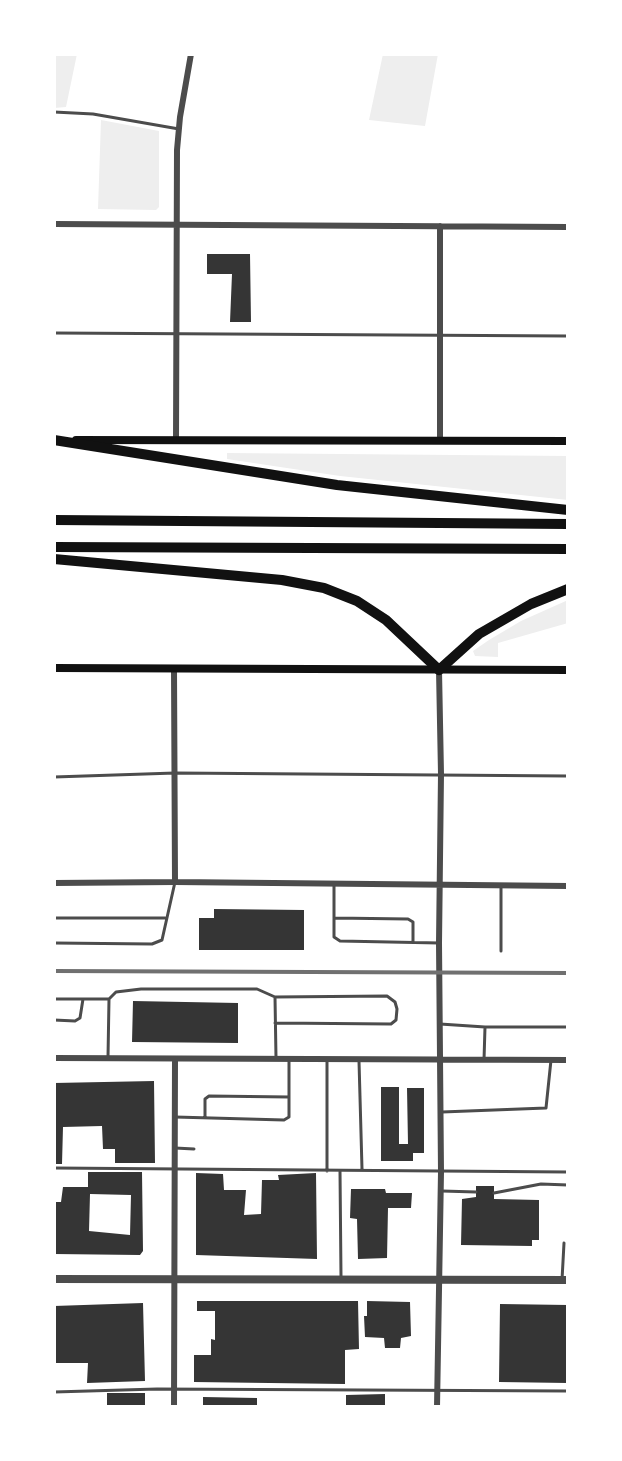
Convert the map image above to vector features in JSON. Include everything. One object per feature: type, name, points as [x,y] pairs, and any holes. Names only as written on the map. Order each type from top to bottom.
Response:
[{"type":"highway","points":[[54,440],[337,485],[568,510]]},
{"type":"highway","points":[[54,520],[568,524]]},
{"type":"highway","points":[[54,547],[568,549]]},
{"type":"highway","points":[[54,560],[282,580],[324,588],[357,601],[375,612],[405,635],[439,670],[479,634],[531,604],[568,589]]},
{"type":"main road","points":[[54,440],[568,441]]},
{"type":"main road","points":[[54,668],[568,670]]},
{"type":"street","points":[[176,440],[179,129],[192,54]]},
{"type":"street","points":[[54,224],[568,226]]},
{"type":"street","points":[[440,226],[440,441]]},
{"type":"street","points":[[174,669],[175,882]]},
{"type":"street","points":[[437,1407],[441,1172],[439,670]]},
{"type":"street","points":[[54,883],[568,886]]},
{"type":"street","points":[[54,1058],[327,1061],[568,1060]]},
{"type":"street","points":[[174,1407],[175,1059]]},
{"type":"street","points":[[54,1279],[565,1280]]},
{"type":"lane","points":[[54,112],[93,114],[179,129]]},
{"type":"lane","points":[[54,333],[568,336]]},
{"type":"lane","points":[[54,777],[176,773],[568,776]]},
{"type":"lane","points":[[54,943],[152,944],[162,940],[165,918],[175,882]]},
{"type":"lane","points":[[334,884],[334,937],[340,941],[439,943]]},
{"type":"lane","points":[[501,885],[501,951]]},
{"type":"lane","points":[[54,918],[165,918]]},
{"type":"lane","points":[[334,918],[408,919],[413,922],[413,942]]},
{"type":"lane","points":[[108,1059],[109,999],[116,992],[141,989],[256,989],[275,996],[387,996],[394,1002],[397,1009],[396,1020],[391,1024],[275,1023]]},
{"type":"lane","points":[[275,996],[276,1060]]},
{"type":"lane","points":[[54,999],[109,999]]},
{"type":"lane","points":[[54,1020],[75,1021],[80,1018],[83,999]]},
{"type":"lane","points":[[440,1024],[568,1027]]},
{"type":"lane","points":[[484,1060],[485,1026]]},
{"type":"lane","points":[[175,1117],[284,1120],[289,1117],[290,1060]]},
{"type":"lane","points":[[359,1060],[362,1169]]},
{"type":"lane","points":[[440,1112],[546,1108],[551,1060]]},
{"type":"lane","points":[[327,1061],[327,1171]]},
{"type":"lane","points":[[205,1118],[205,1100],[209,1096],[289,1097]]},
{"type":"lane","points":[[175,1148],[194,1149]]},
{"type":"lane","points":[[54,1168],[568,1172]]},
{"type":"lane","points":[[340,1171],[341,1279]]},
{"type":"lane","points":[[494,1193],[542,1184],[568,1185]]},
{"type":"lane","points":[[440,1191],[476,1192]]},
{"type":"lane","points":[[564,1243],[565,1280]]},
{"type":"lane","points":[[54,1392],[568,1391]]},
{"type":"shaded area","points":[[54,54],[77,54],[66,107],[54,108]]},
{"type":"shaded area","points":[[383,54],[438,54],[425,126],[369,120]]},
{"type":"shaded area","points":[[101,120],[159,131],[159,207],[156,210],[98,209]]},
{"type":"shaded area","points":[[227,453],[568,456],[568,500],[340,476],[227,459]]},
{"type":"shaded area","points":[[568,600],[568,623],[498,643],[498,657],[475,656],[473,651],[489,640],[521,621]]},
{"type":"building","points":[[207,254],[250,254],[251,322],[230,322],[232,274],[207,274]]},
{"type":"building","points":[[214,909],[304,910],[304,950],[199,950],[199,918],[214,918]]},
{"type":"building","points":[[133,1001],[238,1003],[238,1043],[132,1042]]},
{"type":"building","points":[[154,1081],[155,1163],[115,1163],[115,1149],[103,1149],[102,1126],[63,1127],[62,1164],[54,1164],[54,1083]]},
{"type":"building","points":[[381,1087],[399,1087],[399,1144],[408,1144],[407,1088],[424,1088],[424,1153],[413,1153],[413,1161],[381,1161]]},
{"type":"building","points":[[88,1172],[142,1172],[143,1251],[140,1255],[54,1254],[54,1202],[61,1202],[63,1187],[88,1187]],"holes":[[[90,1194],[131,1195],[130,1235],[89,1231]]]},
{"type":"building","points":[[196,1173],[223,1174],[224,1190],[246,1190],[244,1215],[261,1214],[262,1180],[279,1180],[278,1175],[316,1173],[317,1259],[196,1255]]},
{"type":"building","points":[[476,1186],[494,1186],[494,1199],[539,1200],[539,1240],[532,1240],[532,1246],[461,1245],[462,1199],[476,1197]]},
{"type":"building","points":[[351,1189],[385,1189],[386,1193],[412,1193],[411,1208],[388,1208],[387,1258],[358,1259],[357,1219],[350,1218]]},
{"type":"building","points":[[197,1301],[358,1301],[359,1349],[345,1350],[345,1384],[194,1382],[194,1355],[211,1355],[211,1339],[215,1340],[215,1311],[197,1311]]},
{"type":"building","points":[[367,1301],[410,1302],[411,1336],[401,1338],[400,1348],[385,1348],[384,1338],[365,1337],[364,1316],[367,1316]]},
{"type":"building","points":[[143,1303],[145,1381],[87,1383],[88,1363],[54,1363],[54,1306]]},
{"type":"building","points":[[500,1304],[568,1305],[568,1383],[499,1382]]},
{"type":"building","points":[[107,1393],[145,1393],[145,1407],[107,1407]]},
{"type":"building","points":[[385,1394],[385,1407],[346,1407],[346,1395]]},
{"type":"building","points":[[203,1397],[257,1398],[257,1407],[203,1407]]},
{"type":"railway","points":[[54,971],[568,973]]}]
